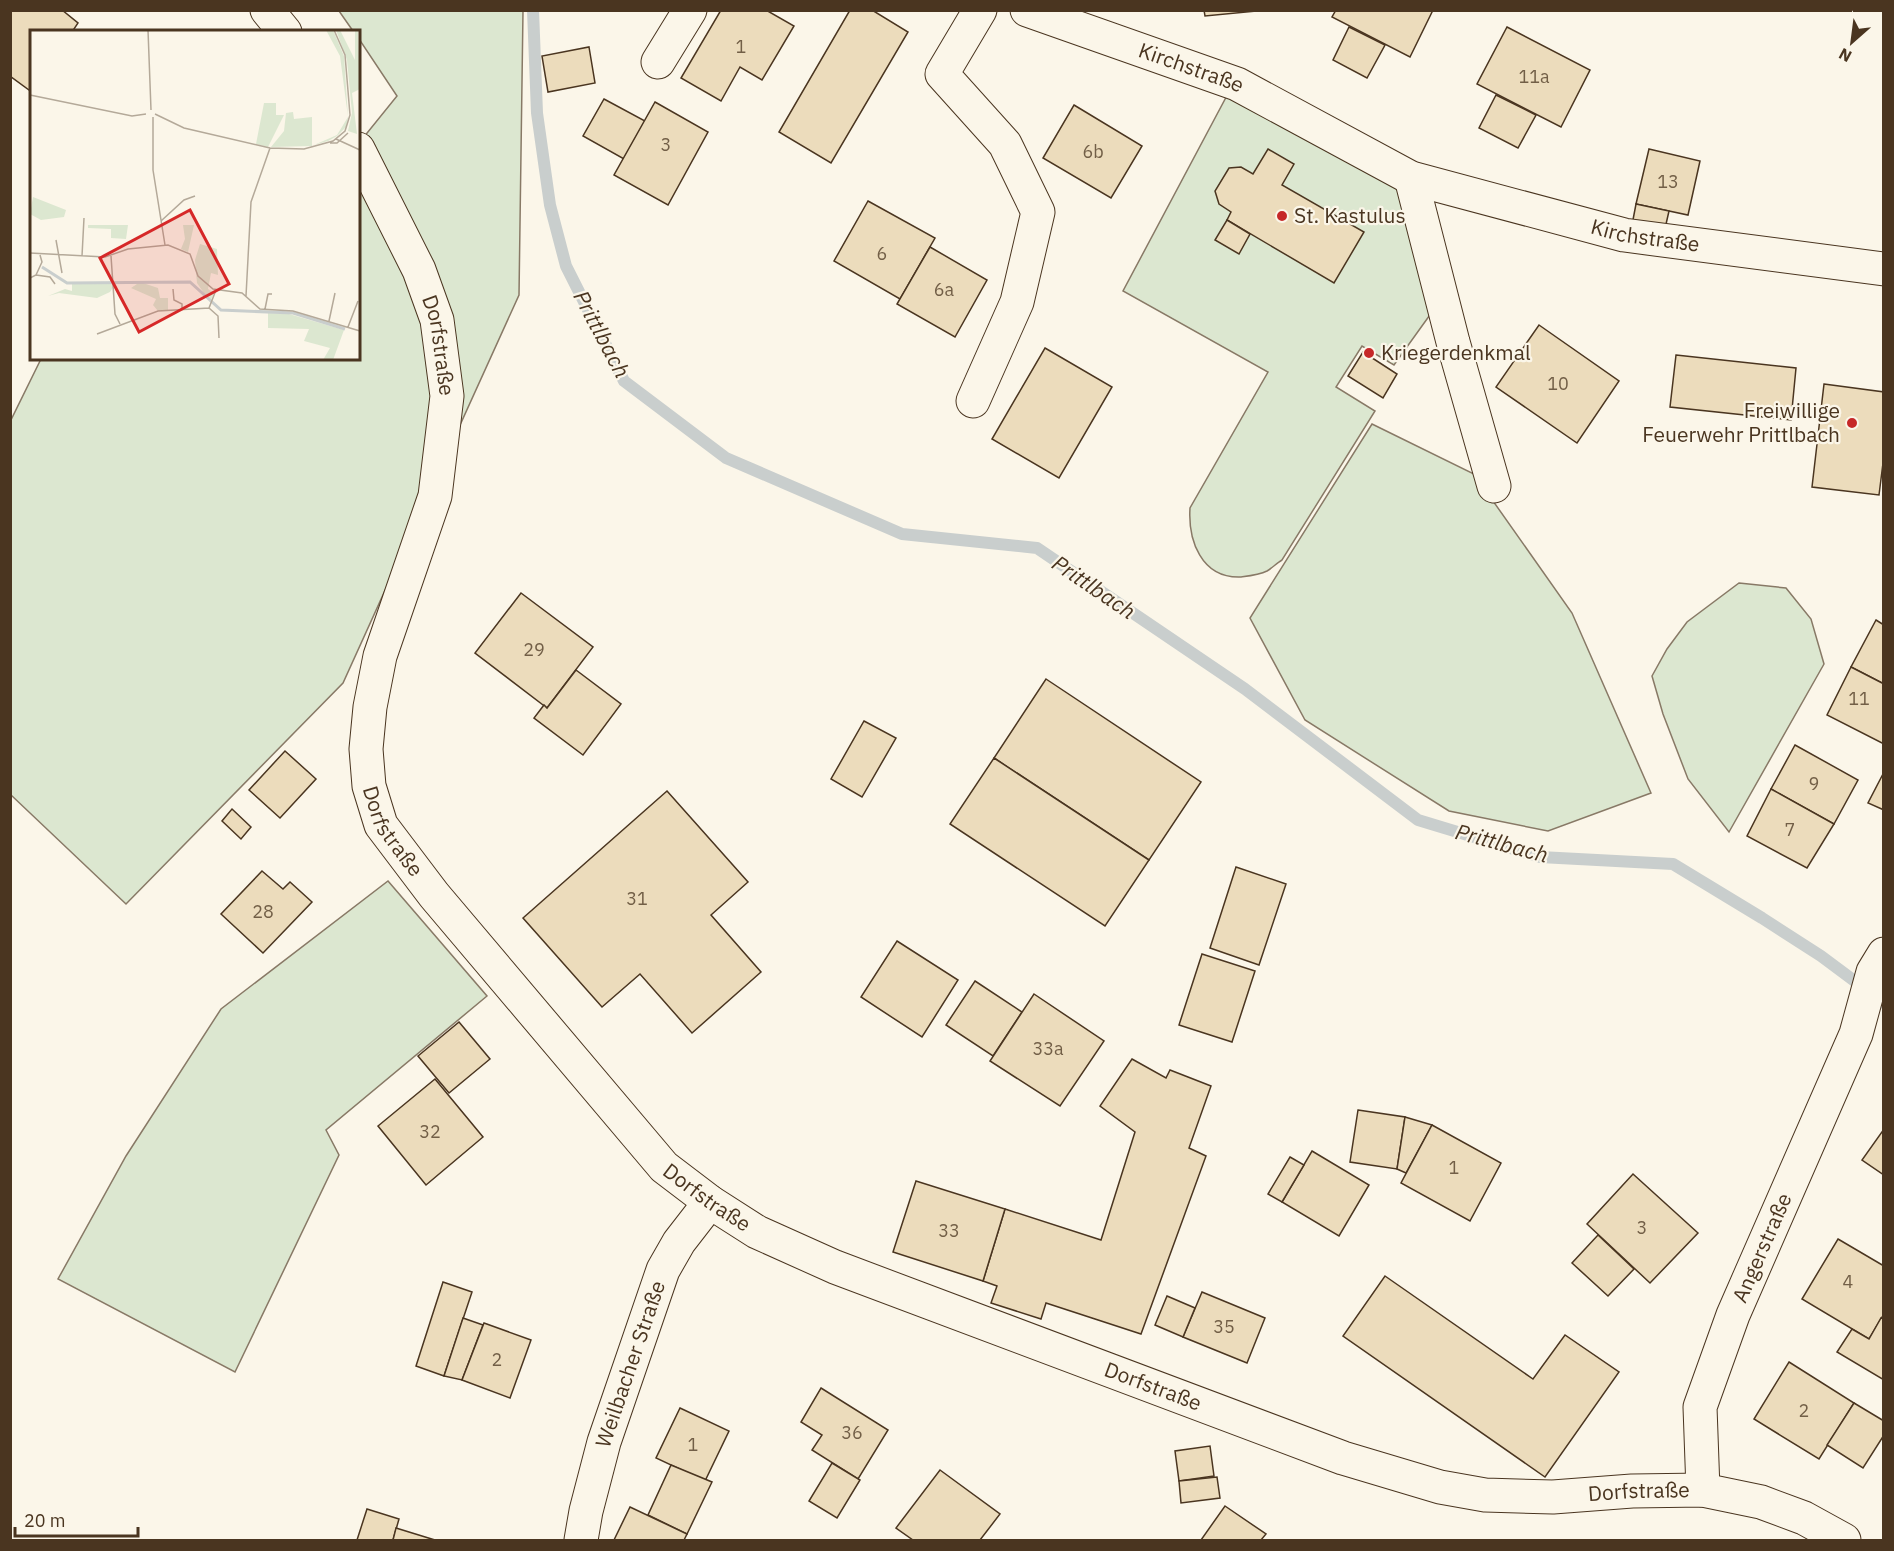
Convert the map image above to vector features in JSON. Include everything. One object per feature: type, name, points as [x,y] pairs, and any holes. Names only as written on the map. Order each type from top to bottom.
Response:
[{"type":"street","points":[[267,10],[283,30]]},
{"type":"street","points":[[658,62],[690,10]]},
{"type":"street","points":[[974,400],[1017,302],[1038,212],[1005,144],[942,74],[980,10]]},
{"type":"street","name":"Kirchstraße","points":[[1027,10],[1237,84],[1411,178],[1624,235],[1884,269]]},
{"type":"street","name":"Dorfstraße","points":[[360,153],[419,270],[437,320],[447,396],[435,496],[380,656],[370,707],[366,749],[369,786],[381,825],[434,895],[664,1167],[710,1202],[757,1232],[835,1267],[1343,1458],[1440,1487],[1485,1495],[1553,1497],[1632,1491],[1703,1490],[1761,1502],[1804,1518],[1844,1540]]},
{"type":"street","points":[[1411,178],[1453,342],[1494,486]]},
{"type":"street","name":"Angerstraße","points":[[1703,1490],[1700,1407],[1733,1315],[1856,1034],[1878,963]]},
{"type":"street","name":"Weilbacher Straße","points":[[581,1540],[604,1442],[663,1270],[679,1242],[710,1202]]},
{"type":"green space","points":[[339,11],[523,11],[519,295],[343,683],[126,904],[11,795],[10,422],[41,360],[360,360],[360,142],[397,96],[360,40],[360,30],[352,30]]},
{"type":"green space","points":[[1231,88],[1403,181],[1432,312],[1394,365],[1362,346],[1336,387],[1375,411],[1282,560],[1269,570],[1240,577],[1227,576],[1215,571],[1200,555],[1191,532],[1190,508],[1268,372],[1123,291]]},
{"type":"green space","points":[[1372,424],[1474,474],[1572,613],[1651,793],[1548,831],[1449,811],[1305,720],[1250,618]]},
{"type":"green space","points":[[1739,583],[1786,588],[1811,619],[1824,664],[1729,832],[1688,779],[1663,714],[1652,676],[1667,649],[1687,622]]},
{"type":"green space","points":[[388,881],[487,996],[326,1130],[339,1155],[235,1372],[58,1279],[126,1156],[221,1009]]},
{"type":"building","points":[[10,10],[62,10],[78,23],[73,30],[30,30],[30,89],[10,76]]},
{"type":"building","points":[[721,10],[766,10],[794,26],[762,80],[740,67],[721,101],[681,78]]},
{"type":"building","points":[[850,10],[872,10],[908,32],[831,163],[779,132]]},
{"type":"building","points":[[1204,10],[1267,10],[1205,16]]},
{"type":"building","points":[[1336,10],[1433,10],[1410,57],[1332,17]]},
{"type":"building","points":[[1349,27],[1385,45],[1367,78],[1333,60]]},
{"type":"building","points":[[1507,27],[1590,70],[1561,127],[1477,84]]},
{"type":"building","points":[[589,47],[595,83],[548,92],[542,56]]},
{"type":"building","points":[[1496,95],[1536,115],[1518,148],[1479,128]]},
{"type":"building","points":[[604,99],[645,121],[624,159],[583,136]]},
{"type":"building","points":[[655,102],[708,132],[668,205],[614,175]]},
{"type":"building","points":[[1074,105],[1142,146],[1111,198],[1043,158]]},
{"type":"building","name":"St. Kastulus","points":[[1268,149],[1294,164],[1282,185],[1364,232],[1334,283],[1227,220],[1231,212],[1219,204],[1215,191],[1229,168],[1241,167],[1253,174]]},
{"type":"building","points":[[1649,149],[1700,161],[1688,215],[1636,204]]},
{"type":"building","points":[[868,201],[935,238],[900,299],[834,261]]},
{"type":"building","points":[[1636,204],[1669,211],[1664,233],[1632,225]]},
{"type":"building","points":[[1227,220],[1250,234],[1239,254],[1215,240]]},
{"type":"building","points":[[930,247],[987,280],[955,337],[897,304]]},
{"type":"building","points":[[1539,325],[1619,381],[1577,443],[1496,387]]},
{"type":"building","points":[[1045,348],[1112,387],[1059,478],[992,439]]},
{"type":"building","points":[[1363,352],[1397,374],[1383,398],[1348,376]]},
{"type":"building","points":[[1676,355],[1796,368],[1791,420],[1670,407]]},
{"type":"building","name":"Freiwillige Feuerwehr Prittlbach","points":[[1824,384],[1884,392],[1884,455],[1879,495],[1812,487]]},
{"type":"building","points":[[521,593],[593,647],[547,708],[475,653]]},
{"type":"building","points":[[1876,620],[1884,625],[1884,684],[1851,667]]},
{"type":"building","points":[[1851,667],[1884,684],[1884,744],[1827,715]]},
{"type":"building","points":[[576,670],[621,704],[583,755],[534,718],[544,705],[547,708]]},
{"type":"building","points":[[1046,679],[1201,782],[1149,860],[994,758]]},
{"type":"building","points":[[864,721],[896,738],[862,797],[831,779]]},
{"type":"building","points":[[1795,745],[1858,780],[1834,824],[1771,789]]},
{"type":"building","points":[[285,751],[316,779],[280,818],[249,790]]},
{"type":"building","points":[[994,758],[1149,860],[1105,926],[950,824]]},
{"type":"building","points":[[1884,772],[1884,810],[1868,803]]},
{"type":"building","points":[[1771,789],[1834,824],[1807,868],[1747,836]]},
{"type":"building","points":[[667,791],[748,882],[711,915],[761,972],[692,1033],[640,974],[602,1007],[523,918]]},
{"type":"building","points":[[232,809],[251,827],[241,839],[222,821]]},
{"type":"building","points":[[1236,867],[1286,884],[1259,965],[1210,948]]},
{"type":"building","points":[[262,871],[283,889],[290,882],[312,902],[263,953],[221,914]]},
{"type":"building","points":[[897,941],[958,980],[922,1037],[861,997]]},
{"type":"building","points":[[1202,954],[1255,971],[1232,1042],[1179,1025]]},
{"type":"building","points":[[975,981],[1022,1012],[993,1056],[946,1025]]},
{"type":"building","points":[[1034,994],[1104,1041],[1060,1106],[990,1061]]},
{"type":"building","points":[[459,1022],[490,1059],[449,1093],[418,1056]]},
{"type":"building","points":[[1132,1059],[1166,1078],[1170,1070],[1211,1086],[1189,1148],[1206,1156],[1141,1334],[1046,1303],[1041,1319],[991,1303],[997,1286],[983,1281],[1005,1209],[1101,1240],[1135,1132],[1100,1106]]},
{"type":"building","points":[[435,1079],[483,1137],[426,1185],[378,1126]]},
{"type":"building","points":[[1358,1110],[1405,1117],[1397,1169],[1350,1162]]},
{"type":"building","points":[[1405,1117],[1432,1125],[1406,1173],[1397,1169]]},
{"type":"building","points":[[1432,1125],[1501,1163],[1470,1221],[1401,1183]]},
{"type":"building","points":[[1884,1129],[1884,1175],[1862,1160]]},
{"type":"building","points":[[1312,1151],[1369,1185],[1339,1236],[1282,1202]]},
{"type":"building","points":[[1290,1157],[1304,1165],[1282,1202],[1268,1194]]},
{"type":"building","points":[[1633,1174],[1698,1233],[1650,1283],[1587,1224]]},
{"type":"building","points":[[916,1181],[1005,1209],[983,1281],[893,1252]]},
{"type":"building","points":[[1598,1235],[1634,1269],[1608,1296],[1572,1263]]},
{"type":"building","points":[[1838,1239],[1884,1266],[1884,1314],[1869,1339],[1802,1299]]},
{"type":"building","points":[[1385,1276],[1533,1379],[1565,1335],[1619,1372],[1545,1477],[1343,1336]]},
{"type":"building","points":[[443,1282],[472,1292],[444,1376],[416,1366]]},
{"type":"building","points":[[1202,1292],[1265,1318],[1247,1363],[1183,1337]]},
{"type":"building","points":[[1167,1296],[1195,1308],[1183,1337],[1155,1325]]},
{"type":"building","points":[[463,1318],[483,1325],[462,1380],[444,1376]]},
{"type":"building","points":[[1881,1318],[1884,1319],[1884,1380],[1837,1352],[1852,1329],[1869,1339]]},
{"type":"building","points":[[484,1323],[531,1340],[510,1398],[462,1380]]},
{"type":"building","points":[[1789,1362],[1854,1403],[1819,1459],[1754,1419]]},
{"type":"building","points":[[821,1388],[888,1430],[858,1479],[812,1450],[822,1435],[801,1422]]},
{"type":"building","points":[[1854,1403],[1884,1421],[1884,1435],[1863,1468],[1827,1445]]},
{"type":"building","points":[[680,1408],[729,1431],[705,1481],[656,1458]]},
{"type":"building","points":[[1210,1446],[1214,1476],[1179,1481],[1175,1451]]},
{"type":"building","points":[[832,1463],[860,1480],[837,1518],[809,1501]]},
{"type":"building","points":[[671,1465],[712,1482],[687,1534],[648,1515]]},
{"type":"building","points":[[940,1470],[1000,1514],[980,1540],[913,1540],[896,1528]]},
{"type":"building","points":[[1217,1477],[1220,1498],[1181,1503],[1179,1481]]},
{"type":"building","points":[[1225,1506],[1266,1534],[1261,1540],[1201,1540]]},
{"type":"building","points":[[630,1507],[687,1534],[684,1540],[614,1540]]},
{"type":"building","points":[[367,1509],[399,1519],[393,1540],[357,1540]]},
{"type":"building","points":[[396,1528],[435,1540],[393,1540]]},
{"type":"waterway","name":"Prittlbach","points":[[533,10],[537,113],[550,205],[566,266],[624,381],[726,458],[902,534],[1037,548],[1245,689],[1418,820],[1540,857],[1673,864],[1821,956],[1884,1003]]},
{"type":"place","name":"St. Kastulus","points":[[1282,216]]},
{"type":"place","name":"Kriegerdenkmal","points":[[1369,353]]},
{"type":"place","name":"Freiwillige Feuerwehr Prittlbach","points":[[1852,423]]}]
